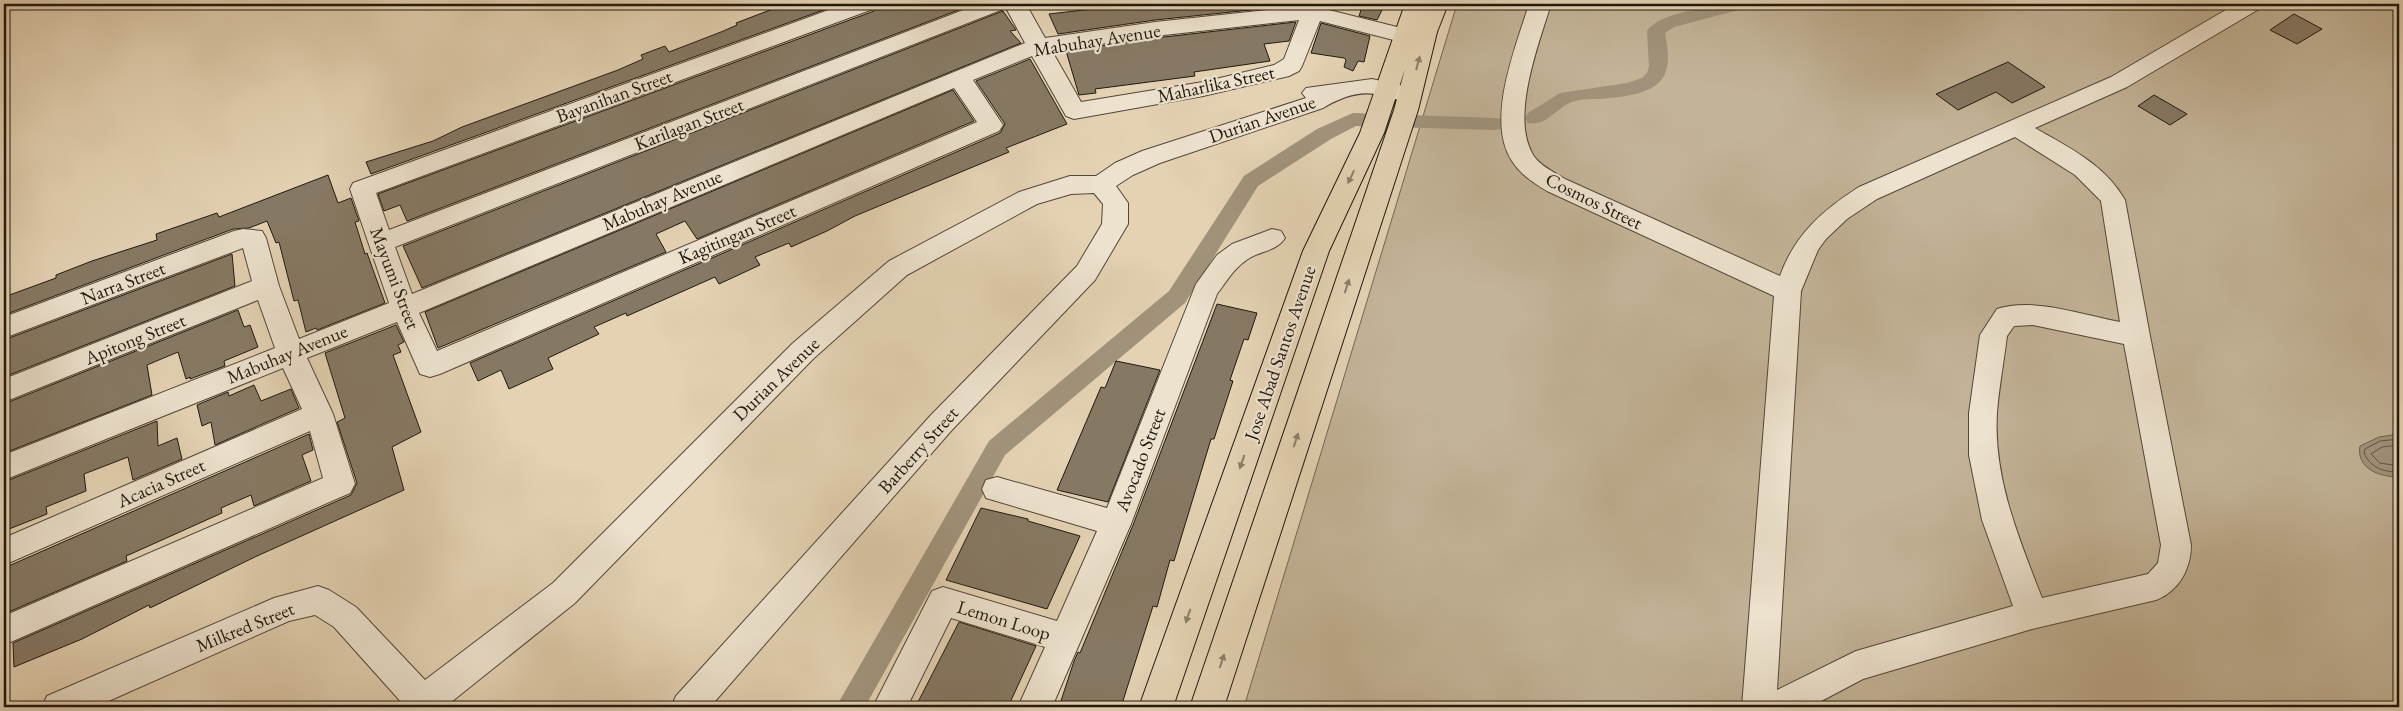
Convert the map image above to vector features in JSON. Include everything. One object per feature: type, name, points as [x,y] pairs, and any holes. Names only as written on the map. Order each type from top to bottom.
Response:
[{"type":"main road","name":"Jose Abad Santos Avenue","points":[[1207,707],[1396,138],[1396,100],[1414,24],[1437,4]]},
{"type":"main road","name":"Jose Abad Santos Avenue","points":[[1156,707],[1316,251],[1372,133],[1396,100]]},
{"type":"street","name":"Bayanihan Street","points":[[362,189],[865,4]]},
{"type":"street","name":"Karilagan Street","points":[[381,243],[998,4]]},
{"type":"street","points":[[1015,4],[1037,46]]},
{"type":"street","name":"Cosmos Street","points":[[1540,4],[1512,109],[1513,135],[1520,155],[1533,170],[1574,194],[1788,291]]},
{"type":"street","points":[[1759,707],[1788,291],[1796,265],[1808,243],[1833,214],[1868,193],[2119,82],[2251,4]]},
{"type":"street","name":"Mabuhay Avenue","points":[[4,468],[404,308],[1037,46],[1314,8],[1380,31],[1414,24]]},
{"type":"street","name":"Maharlika Street","points":[[1037,46],[1074,111],[1203,89],[1282,71],[1290,66],[1295,59],[1314,8]]},
{"type":"street","name":"Kagitingan Street","points":[[430,366],[991,125],[959,77]]},
{"type":"street","name":"Durian Avenue","points":[[423,706],[564,593],[803,351],[898,268],[1028,198],[1070,185],[1101,184],[1124,169],[1191,142],[1223,136],[1315,103],[1332,92],[1372,86],[1396,100]]},
{"type":"street","points":[[1778,707],[1856,666],[2032,615],[2156,586],[2166,579],[2176,558],[2176,544],[2136,336],[2113,200],[2106,188],[2082,168],[2017,128]]},
{"type":"street","name":"Barberry Street","points":[[688,707],[941,424],[1086,273],[1114,224],[1116,203],[1101,184]]},
{"type":"street","name":"Mayumi Street","points":[[362,189],[404,308],[430,366]]},
{"type":"street","name":"Narra Street","points":[[4,328],[243,238],[253,238],[266,286]]},
{"type":"street","name":"Avocado Street","points":[[1035,707],[1116,524],[1205,291],[1226,262],[1240,251],[1272,238]]},
{"type":"street","points":[[4,632],[340,484],[319,414],[290,352],[266,286]]},
{"type":"street","name":"Apitong Street","points":[[4,391],[266,286]]},
{"type":"street","points":[[2032,615],[1997,520],[1984,455],[1983,413],[1994,334],[2006,316],[2019,314],[2033,315],[2136,336]]},
{"type":"street","name":"Acacia Street","points":[[4,552],[319,414]]},
{"type":"street","points":[[997,489],[1116,524]]},
{"type":"street","name":"Milkred Street","points":[[59,707],[285,608],[318,600],[345,617],[423,706]]},
{"type":"street","name":"Lemon Loop","points":[[890,707],[943,601],[1064,638]]},
{"type":"shaded area","points":[[1457,4],[2399,4],[2399,707],[1244,707]]},
{"type":"water","points":[[2399,434],[2399,477],[2377,473],[2366,466],[2362,461],[2360,446],[2379,437]]},
{"type":"building","points":[[786,4],[840,4],[371,174],[366,162],[433,141],[462,127],[618,70],[643,59],[641,55],[665,46],[669,52]]},
{"type":"building","points":[[878,4],[974,4],[407,221],[400,205],[384,211],[378,194],[874,11]]},
{"type":"building","points":[[1137,4],[1278,4],[1279,7],[1155,20],[1058,34],[1049,14]]},
{"type":"building","points":[[1363,4],[1385,4],[1377,20],[1359,16]]},
{"type":"building","points":[[1003,11],[1016,30],[1010,31],[1021,43],[422,288],[403,246]]},
{"type":"building","points":[[2294,14],[2322,29],[2297,44],[2270,30]]},
{"type":"building","points":[[1296,22],[1289,41],[1264,44],[1270,61],[1194,72],[1195,76],[1095,89],[1096,93],[1079,95],[1066,51],[1155,38]]},
{"type":"building","points":[[1321,23],[1370,36],[1364,62],[1358,61],[1353,71],[1344,67],[1346,60],[1344,58],[1311,53]]},
{"type":"building","points":[[1030,59],[1067,124],[1006,148],[1009,152],[855,216],[791,247],[789,243],[755,257],[760,265],[719,284],[715,277],[627,316],[626,313],[594,327],[599,334],[548,358],[553,369],[509,389],[501,370],[478,381],[470,363],[1000,133],[1005,124],[976,81]]},
{"type":"building","points":[[2008,62],[2045,87],[2012,103],[1996,92],[1958,110],[1936,94]]},
{"type":"building","points":[[953,90],[974,121],[697,239],[685,221],[656,234],[666,252],[438,348],[425,312]]},
{"type":"building","points":[[2154,95],[2187,114],[2170,125],[2138,106]]},
{"type":"building","points":[[328,175],[338,203],[351,198],[359,221],[355,222],[365,254],[367,253],[385,303],[317,330],[316,328],[306,332],[298,300],[294,301],[279,242],[276,243],[267,221],[249,228],[233,229],[4,315],[4,297],[56,278],[56,275],[92,261],[157,240],[156,234],[217,213],[219,217]]},
{"type":"building","points":[[232,254],[235,286],[4,377],[4,340]]},
{"type":"building","points":[[1217,304],[1257,313],[1248,340],[1244,339],[1230,380],[1233,381],[1214,439],[1211,439],[1174,561],[1170,560],[1157,607],[1153,606],[1121,707],[1059,707],[1074,661],[1078,652],[1080,653],[1133,525]]},
{"type":"building","points":[[238,310],[244,327],[250,325],[258,347],[224,361],[225,366],[190,379],[190,377],[186,379],[178,352],[147,365],[152,395],[7,452],[4,404]]},
{"type":"building","points":[[396,325],[404,342],[398,345],[401,352],[393,355],[421,432],[392,447],[404,490],[257,556],[150,608],[149,605],[82,639],[14,667],[13,643],[351,495],[357,483],[337,422],[345,418],[325,353]]},
{"type":"building","points":[[1116,361],[1160,370],[1108,502],[1057,490],[1101,387],[1105,388]]},
{"type":"building","points":[[254,385],[261,401],[291,389],[299,408],[215,445],[211,422],[202,426],[197,405],[228,392],[229,396]]},
{"type":"building","points":[[157,421],[158,446],[177,438],[182,459],[133,480],[128,457],[84,474],[86,491],[46,507],[47,514],[4,531],[4,488],[10,485],[9,480]]},
{"type":"building","points":[[309,434],[313,450],[302,455],[311,481],[254,506],[251,495],[221,508],[222,513],[126,556],[127,561],[4,614],[4,568]]},
{"type":"building","points":[[981,508],[1028,519],[1028,521],[1080,536],[1047,609],[946,580]]},
{"type":"building","points":[[959,622],[1036,646],[1008,707],[936,707],[918,702]]},
{"type":"waterway","points":[[1535,118],[1567,97],[1627,89],[1648,82],[1655,76],[1658,66],[1656,31],[1668,23],[1740,4]]},
{"type":"waterway","points":[[850,707],[997,448],[1177,297],[1251,181],[1324,134],[1353,119],[1494,124]]}]
